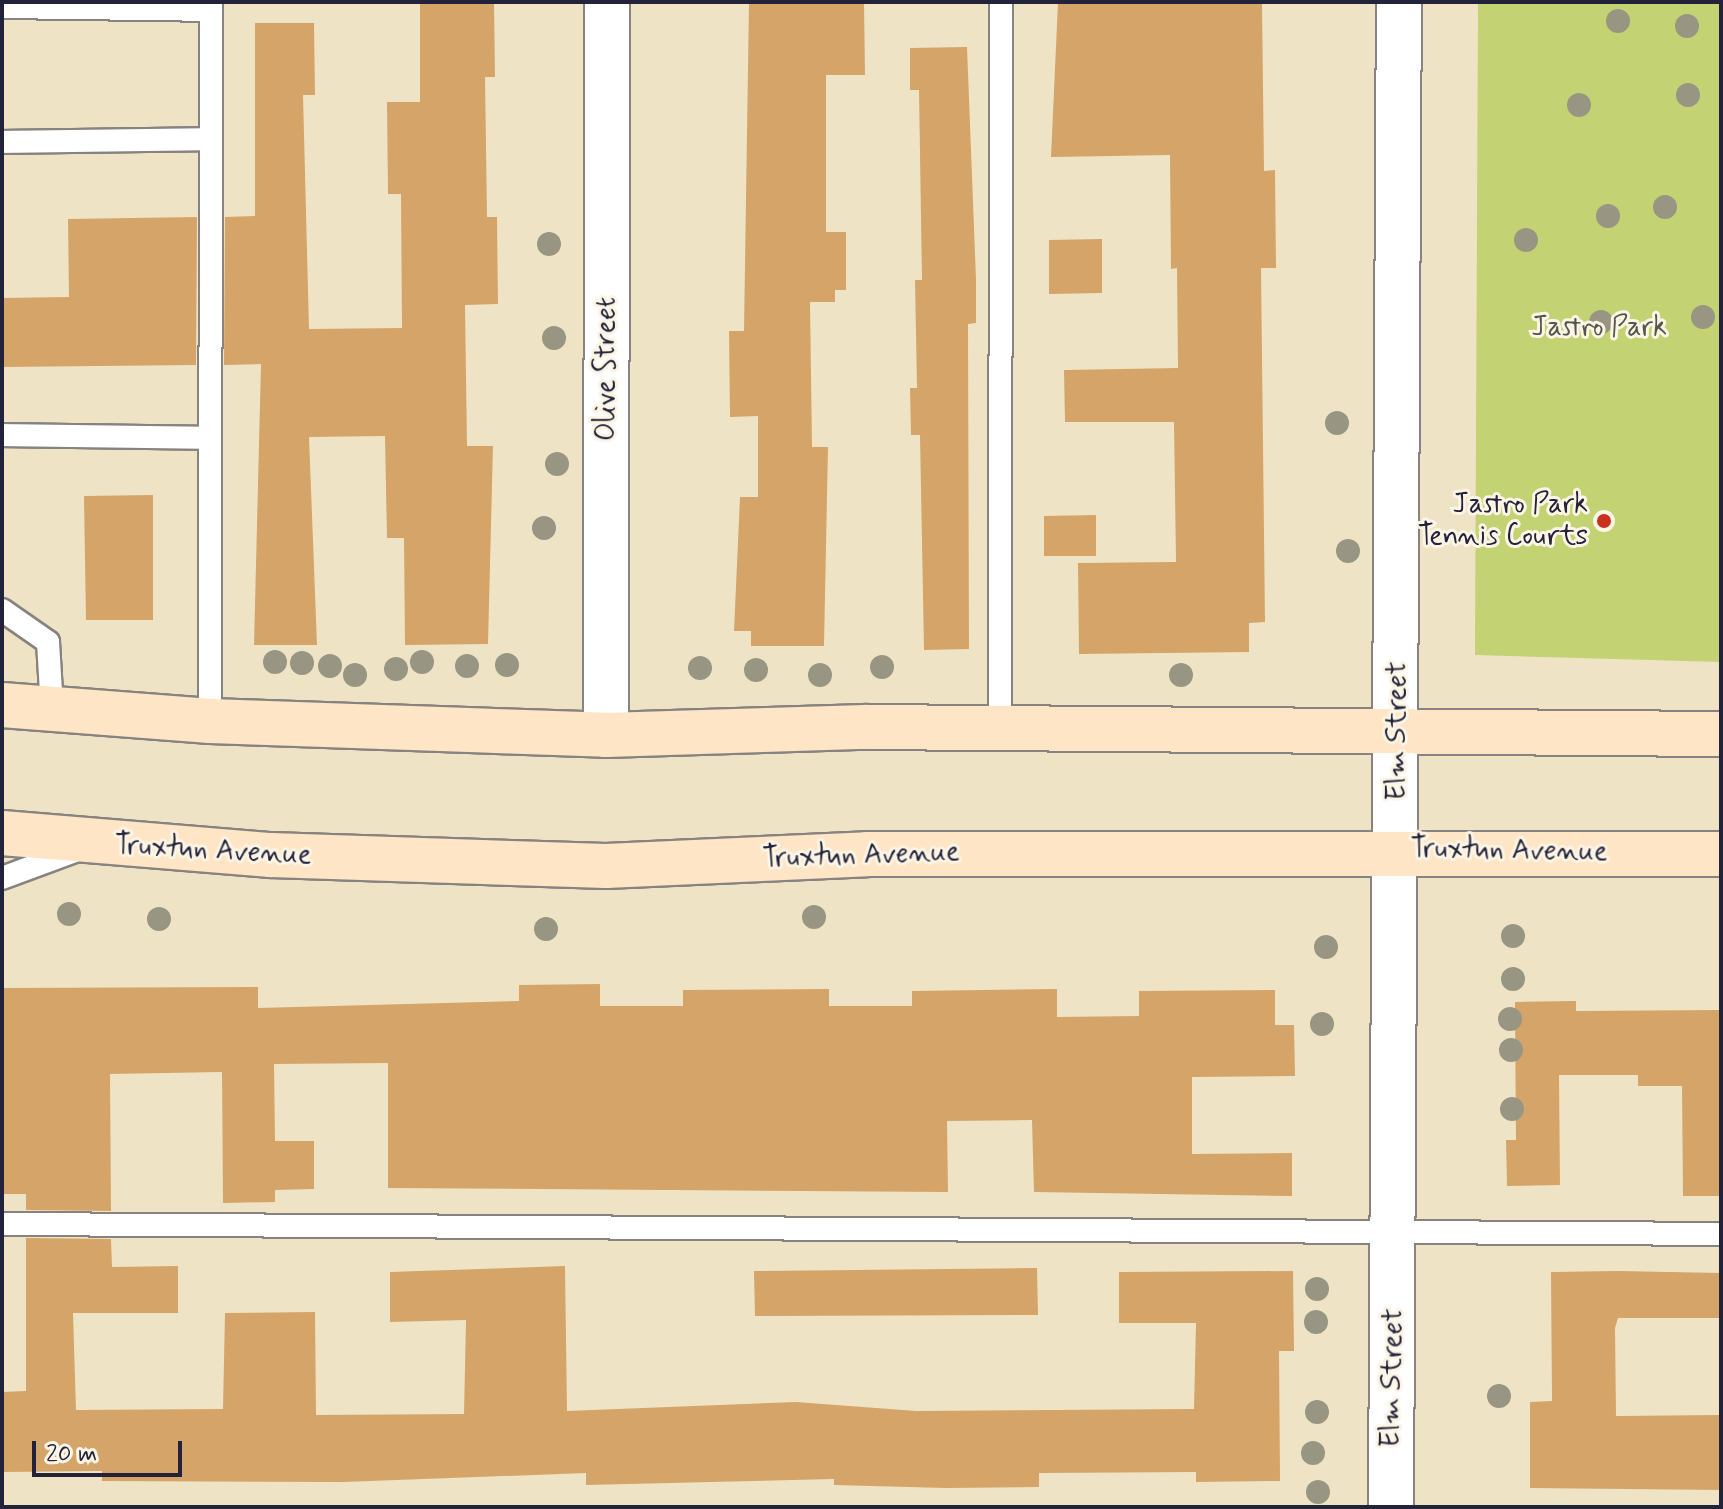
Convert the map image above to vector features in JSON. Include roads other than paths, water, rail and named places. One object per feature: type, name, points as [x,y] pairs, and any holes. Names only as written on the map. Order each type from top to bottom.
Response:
[{"type":"main road","points":[[2,705],[210,721],[606,735],[1000,730],[1721,734]]},
{"type":"main road","name":"Truxtun Avenue","points":[[2,833],[94,844],[606,866],[867,854],[1398,849],[1721,854]]},
{"type":"street","name":"Olive Street","points":[[606,735],[607,2]]},
{"type":"street","name":"Elm Street","points":[[1391,1507],[1398,849],[1399,2]]},
{"type":"lane","points":[[1000,730],[1001,2]]},
{"type":"lane","points":[[2,7],[211,6],[210,721]]},
{"type":"lane","points":[[2,142],[210,139]]},
{"type":"lane","points":[[2,435],[210,438]]},
{"type":"lane","points":[[2,610],[48,642],[52,709]]},
{"type":"lane","points":[[2,878],[94,844]]},
{"type":"lane","points":[[2,1224],[1721,1234]]},
{"type":"place","name":"Jastro Park Tennis Courts","points":[[1604,521]]},
{"type":"park label","name":"Jastro Park","points":[[1599,328]]}]
